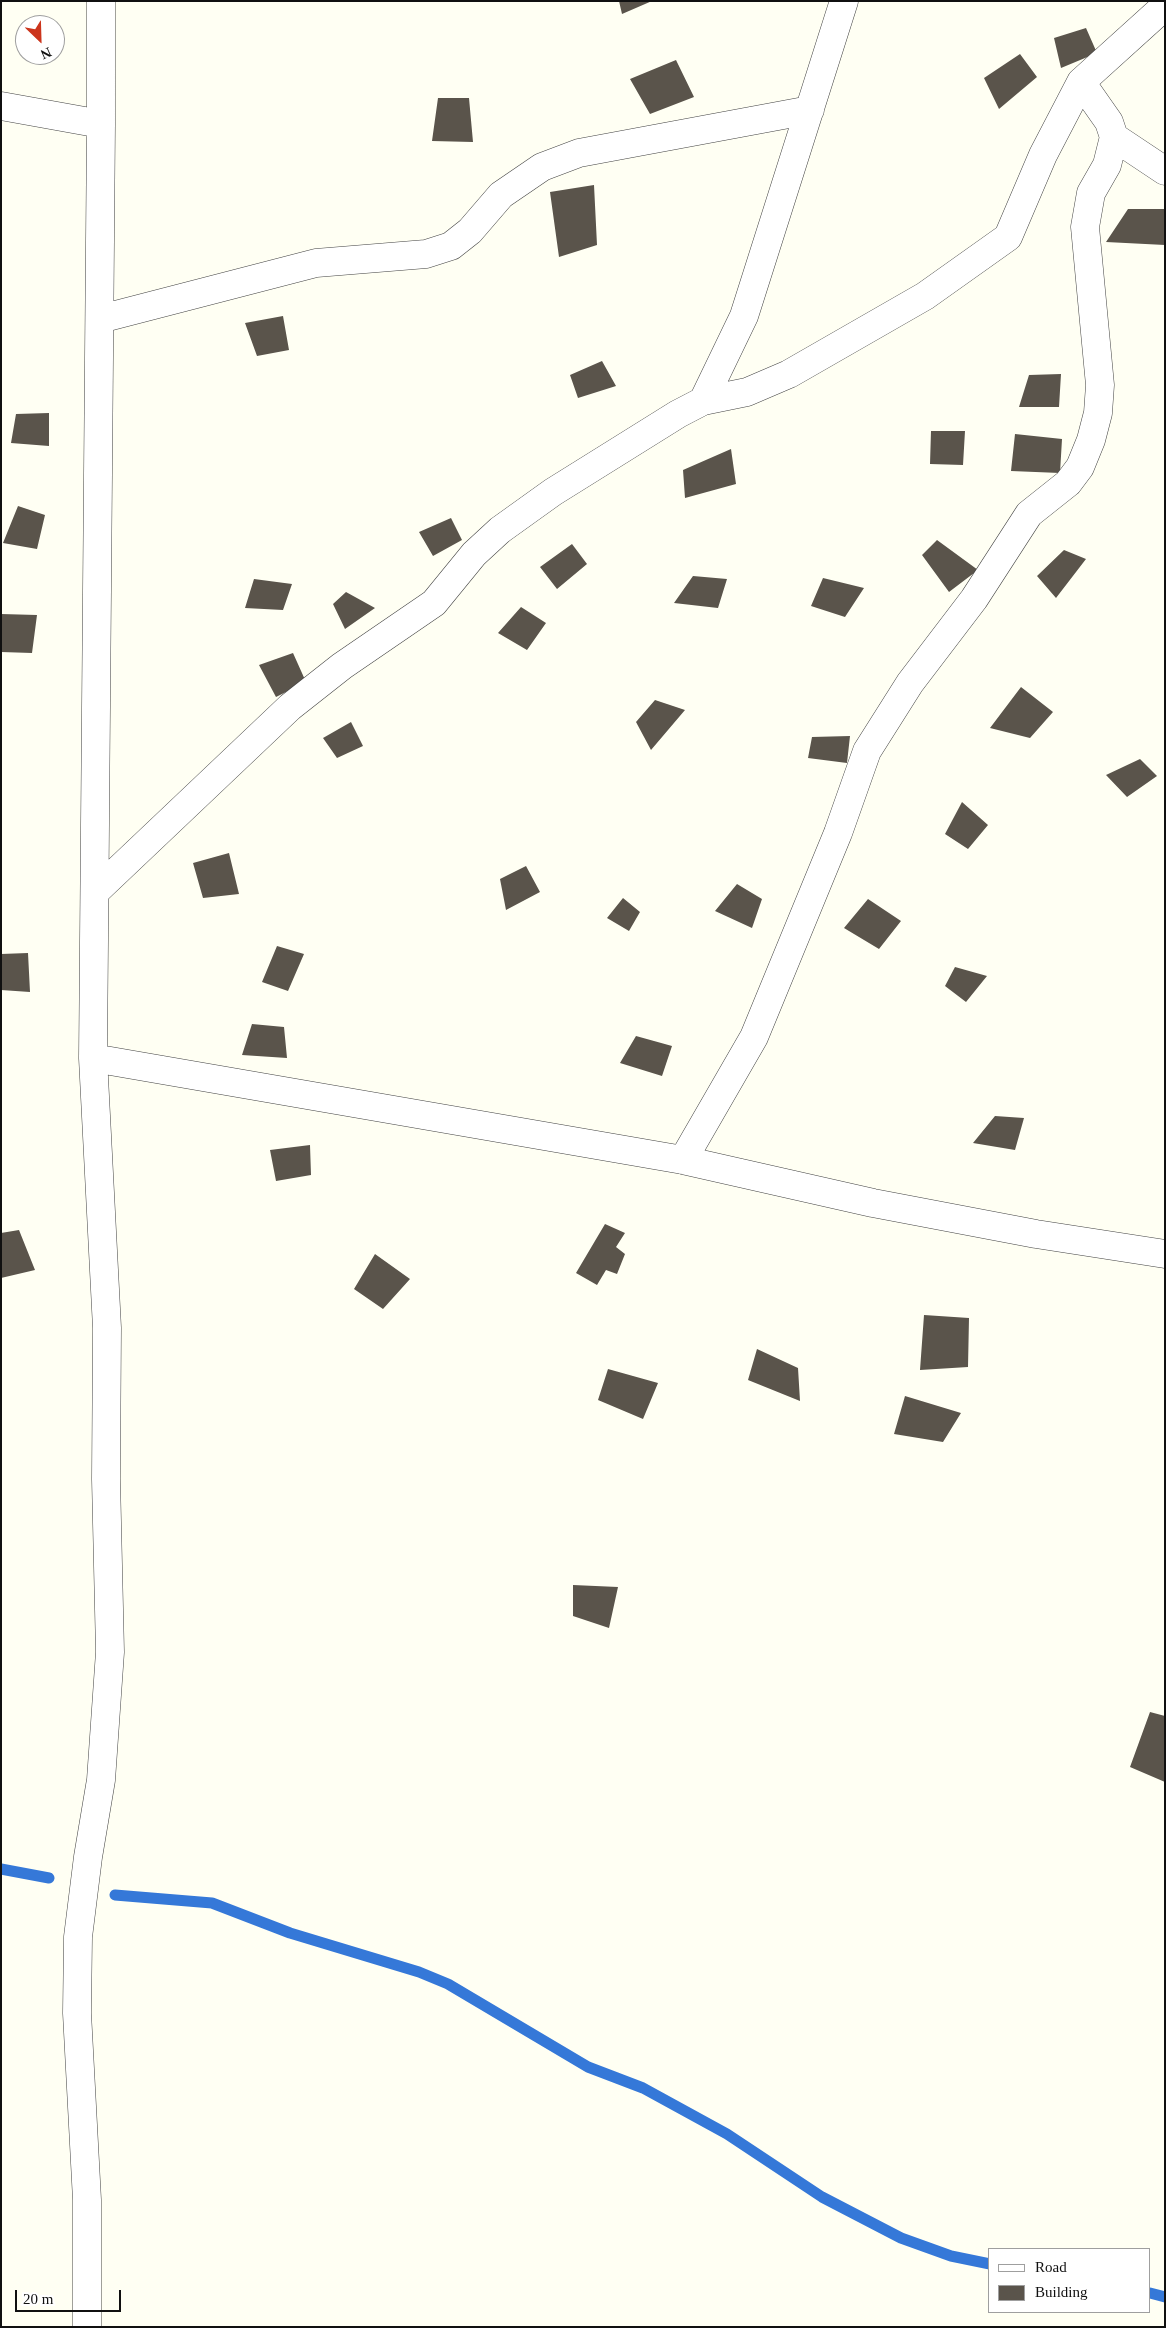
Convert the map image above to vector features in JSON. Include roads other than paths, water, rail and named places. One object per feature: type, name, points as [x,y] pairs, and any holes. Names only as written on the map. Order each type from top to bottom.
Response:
[{"type":"street","points":[[87,2327],[87,2200],[76,2013],[78,1937],[88,1856],[101,1780],[110,1652],[106,1480],[107,1328],[93,1058],[102,124],[101,1]]},
{"type":"street","points":[[703,401],[744,316],[844,1]]},
{"type":"street","points":[[94,892],[290,707],[342,666],[434,604],[474,554],[500,530],[553,492],[678,414],[703,401],[747,392],[789,374],[925,296],[1008,237],[1043,155],[1081,82],[1165,6]]},
{"type":"street","points":[[683,1160],[754,1037],[838,833],[866,751],[872,740],[910,683],[974,599],[1029,514],[1068,483],[1080,467],[1098,412],[1100,385],[1085,228],[1091,193],[1108,165],[1114,138],[1109,122],[1081,82]]},
{"type":"street","points":[[1,106],[102,124]]},
{"type":"street","points":[[100,319],[316,263],[426,254],[451,246],[470,232],[501,195],[542,168],[579,153],[810,110]]},
{"type":"street","points":[[1114,138],[1165,171]]},
{"type":"street","points":[[93,1058],[683,1160],[911,1210],[1036,1234],[1165,1254]]},
{"type":"waterway","points":[[1,1869],[49,1878]]},
{"type":"waterway","points":[[115,1895],[212,1903],[290,1933],[419,1972],[448,1984],[588,2067],[643,2088],[727,2134],[822,2197],[901,2238],[951,2256],[988,2264]]},
{"type":"waterway","points":[[1151,2293],[1165,2297]]}]
